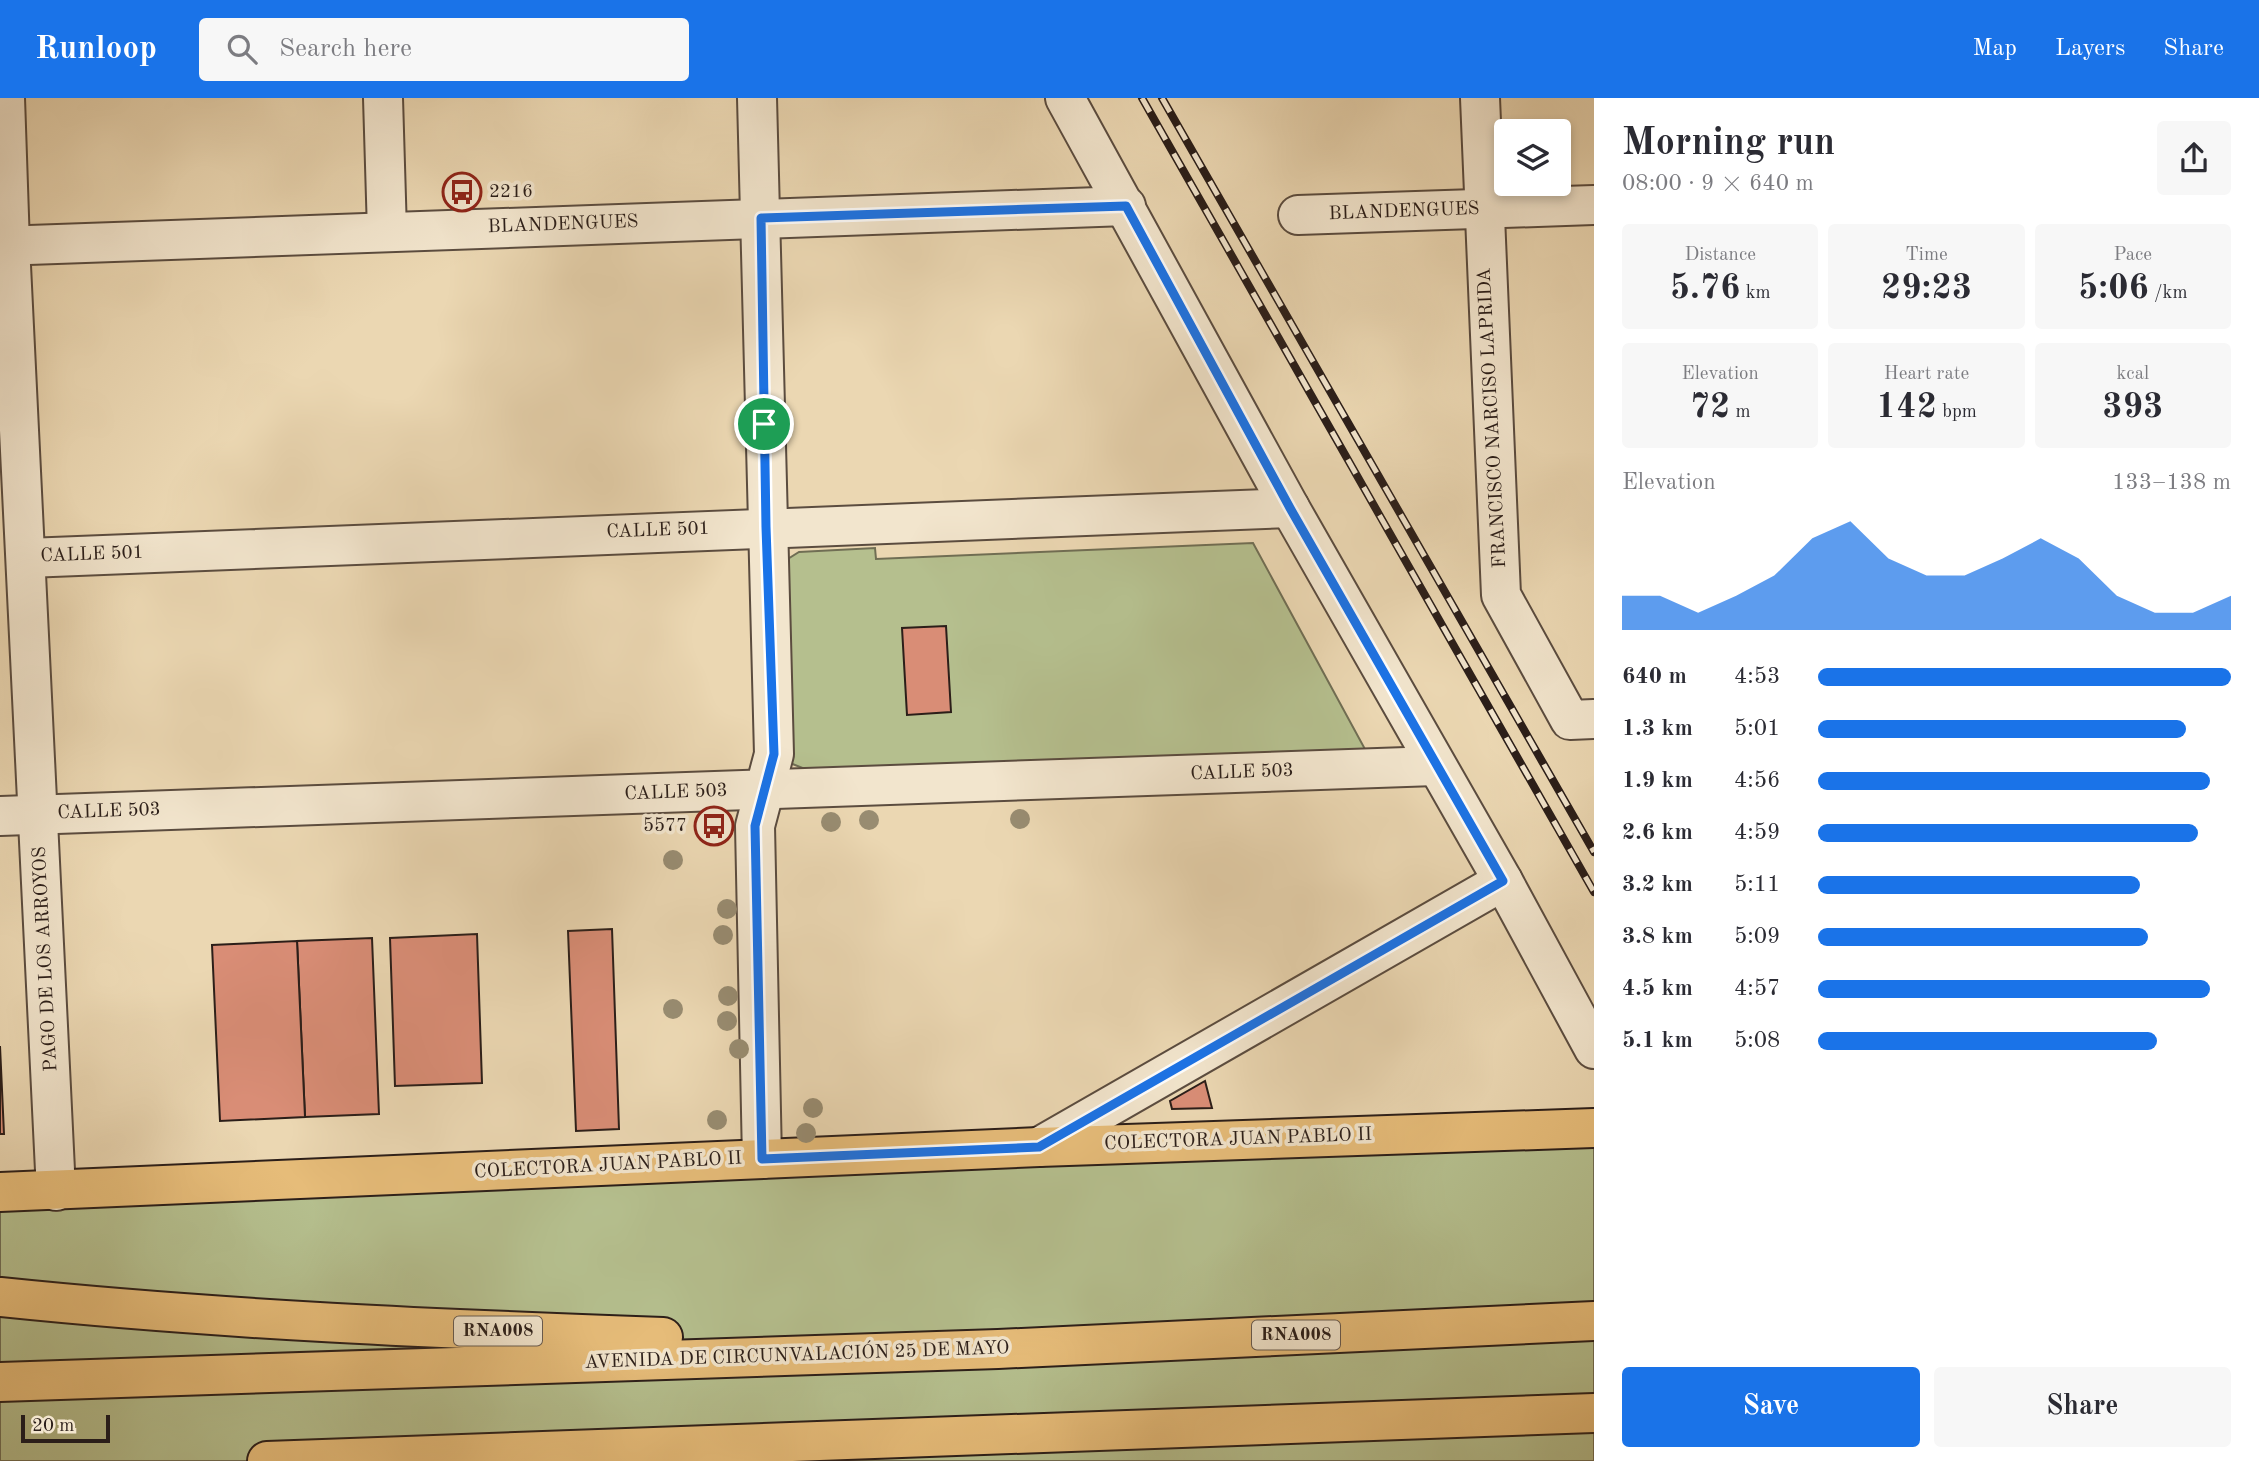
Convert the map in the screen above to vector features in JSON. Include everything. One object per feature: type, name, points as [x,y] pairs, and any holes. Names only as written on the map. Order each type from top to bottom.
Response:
[{"type":"main road","name":"COLECTORA JUAN PABLO II","points":[[0,1192],[1039,1147],[1594,1128]]},
{"type":"main road","name":"RNA008","points":[[0,1297],[150,1313],[400,1327],[998,1349]]},
{"type":"main road","name":"AVENIDA DE CIRCUNVALACIÓN 25 DE MAYO","points":[[0,1382],[998,1349],[1594,1321]]},
{"type":"main road","points":[[267,1461],[1594,1413]]},
{"type":"main road","points":[[571,1461],[665,1447]]},
{"type":"street","name":"PAGO DE LOS ARROYOS","points":[[5,98],[5,246],[27,558],[56,1191]]},
{"type":"street","points":[[383,98],[387,232]]},
{"type":"street","points":[[757,98],[766,527],[774,754],[755,826],[762,1159]]},
{"type":"street","points":[[1065,98],[1290,508],[1503,881],[1594,1049]]},
{"type":"street","name":"FRANCISCO NARCISO LAPRIDA","points":[[1479,98],[1501,595],[1582,720]]},
{"type":"street","name":"BLANDENGUES","points":[[1298,215],[1594,205]]},
{"type":"street","name":"BLANDENGUES","points":[[5,246],[1126,206]]},
{"type":"street","name":"CALLE 501","points":[[27,558],[1290,508]]},
{"type":"street","name":"CALLE 503","points":[[0,816],[1435,766]]},
{"type":"street","points":[[1039,1147],[1503,881]]},
{"type":"green space","points":[[1253,543],[1366,751],[805,769],[790,763],[783,562],[799,552],[875,548],[876,559]]},
{"type":"green space","points":[[1594,1128],[1594,1461],[0,1461],[0,1192]]},
{"type":"building","points":[[946,626],[951,712],[907,715],[902,628]]},
{"type":"building","points":[[612,929],[619,1129],[576,1131],[568,931]]},
{"type":"building","points":[[477,934],[482,1083],[395,1086],[390,938]]},
{"type":"building","points":[[372,938],[379,1114],[305,1117],[297,941]]},
{"type":"building","points":[[297,941],[305,1117],[220,1121],[212,945]]},
{"type":"building","points":[[0,1046],[4,1134],[0,1134]]},
{"type":"building","points":[[1205,1081],[1212,1108],[1172,1109],[1170,1101]]},
{"type":"railway","points":[[1142,98],[1594,892]]},
{"type":"railway","points":[[1162,98],[1594,852]]},
{"type":"place","name":"2216","points":[[462,192]]},
{"type":"place","name":"5577","points":[[714,826]]},
{"type":"route","points":[[1126,206],[1290,508],[1503,881],[1039,1147],[762,1159],[755,826],[774,754],[764,424],[761,218],[1126,206]]}]
